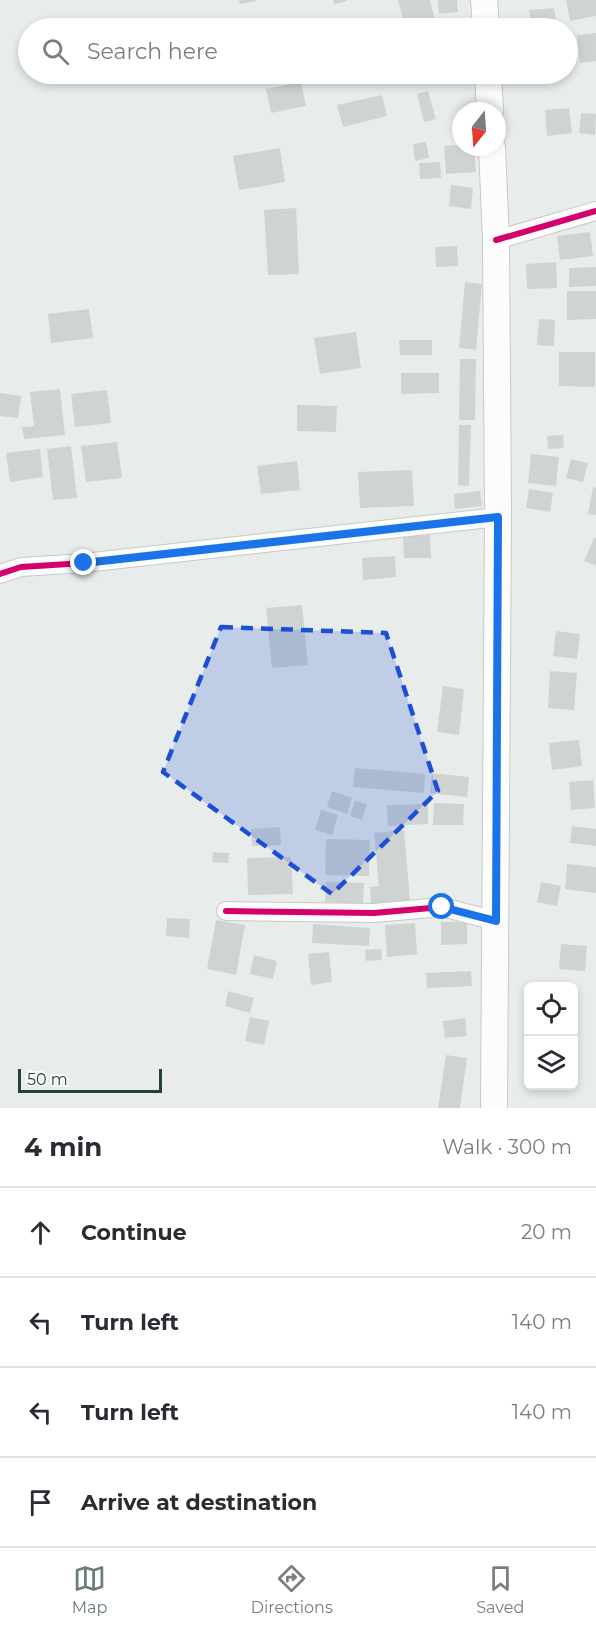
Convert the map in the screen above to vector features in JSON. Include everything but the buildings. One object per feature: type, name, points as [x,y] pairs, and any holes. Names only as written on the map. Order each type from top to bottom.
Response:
[{"type":"main road","points":[[484,0],[485,18]]},
{"type":"main road","points":[[489,84],[490,102]]},
{"type":"main road","points":[[492,156],[496,240],[498,517],[494,1108]]},
{"type":"street","points":[[496,240],[596,211]]},
{"type":"street","points":[[0,574],[21,567],[84,563],[498,517]]},
{"type":"street","points":[[226,911],[374,913],[442,907],[496,921]]},
{"type":"highlighted area","points":[[221,627],[386,633],[438,791],[332,894],[163,772]]},
{"type":"cycle path","points":[[496,240],[596,211]]},
{"type":"cycle path","points":[[0,574],[21,567],[84,563],[498,517]]},
{"type":"cycle path","points":[[226,911],[374,913],[442,907],[496,921]]},
{"type":"route","points":[[84,563],[498,517],[496,921],[442,907]]}]
